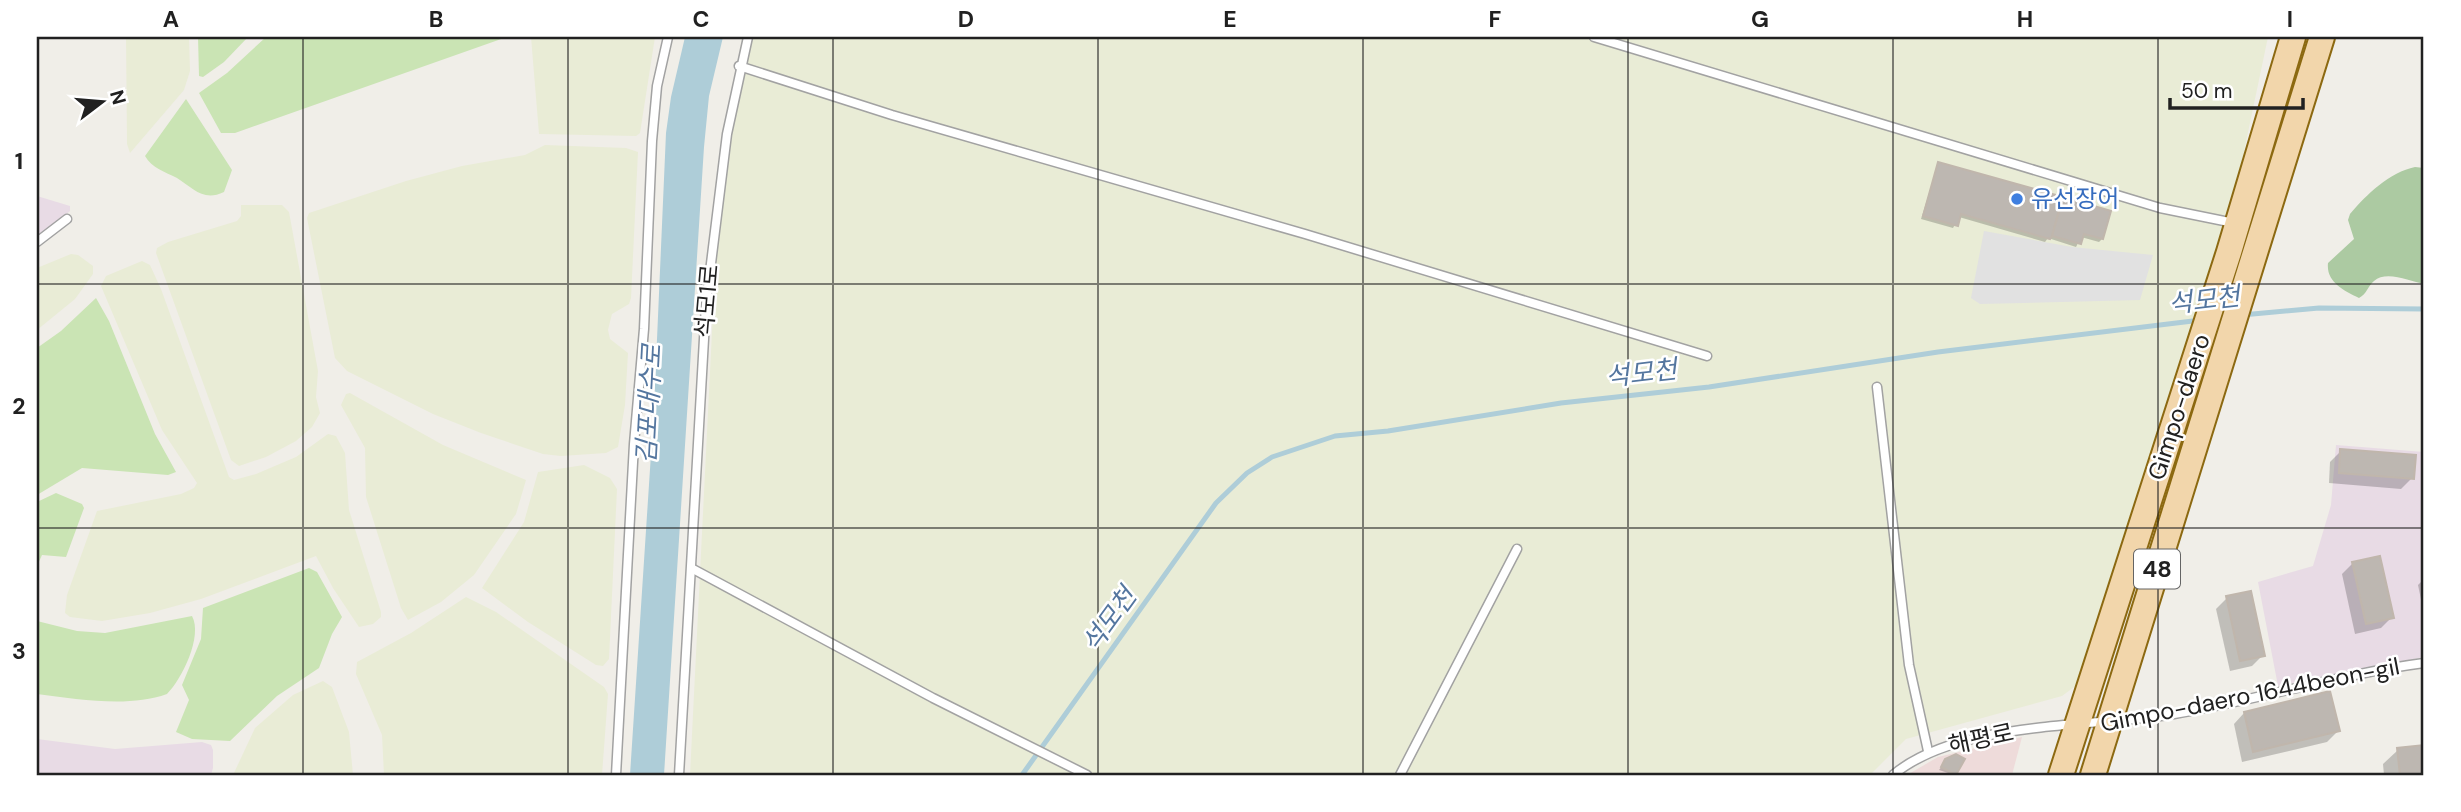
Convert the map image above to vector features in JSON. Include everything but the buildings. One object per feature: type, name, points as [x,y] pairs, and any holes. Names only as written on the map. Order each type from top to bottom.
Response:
[{"type":"main road","name":"Gimpo-daero","points":[[2093,775],[2222,363],[2240,255],[2237,224],[2293,37]]},
{"type":"main road","name":"Gimpo-daero","points":[[2061,775],[2190,372],[2240,255],[2322,37]]},
{"type":"lane","points":[[616,775],[634,444],[643,341],[652,141],[657,86],[668,37]]},
{"type":"lane","name":"석모1로","points":[[679,775],[693,569],[706,304],[715,215],[739,66],[748,37]]},
{"type":"lane","points":[[1594,37],[2160,208],[2237,224]]},
{"type":"lane","points":[[739,66],[892,115],[1305,234],[1707,356]]},
{"type":"lane","points":[[37,242],[67,219]]},
{"type":"lane","points":[[1877,387],[1909,666],[1928,751]]},
{"type":"lane","points":[[1400,775],[1517,549]]},
{"type":"lane","points":[[693,569],[933,698],[1087,775]]},
{"type":"lane","name":"Gimpo-daero 1644beon-gil","points":[[2076,726],[2173,714],[2424,663]]},
{"type":"lane","name":"해평로","points":[[1893,775],[1928,751],[2020,730],[2076,726]]},
{"type":"shaded area","points":[[37,196],[70,206],[70,211],[37,236]]},
{"type":"shaded area","points":[[1984,231],[2072,247],[2153,255],[2140,300],[1980,304],[1971,298]]},
{"type":"shaded area","points":[[2336,445],[2424,452],[2424,657],[2278,686],[2258,582],[2313,566],[2331,505]]},
{"type":"shaded area","points":[[2022,737],[2012,775],[1907,775],[1938,757]]},
{"type":"shaded area","points":[[37,739],[115,749],[202,742],[211,745],[213,768],[211,775],[37,775]]},
{"type":"green space","points":[[126,37],[189,37],[190,71],[184,90],[130,153],[127,144]]},
{"type":"green space","points":[[198,37],[248,37],[224,62],[203,77],[199,76]]},
{"type":"green space","points":[[266,37],[504,38],[235,133],[221,133],[199,93],[227,73]]},
{"type":"green space","points":[[531,37],[655,37],[640,133],[636,136],[539,134]]},
{"type":"green space","points":[[753,37],[2268,37],[2225,242],[2085,679],[2062,696],[1906,739],[1870,775],[690,775],[718,211],[738,88]]},
{"type":"green space","points":[[186,99],[232,170],[224,192],[217,195],[204,195],[155,167],[145,156]]},
{"type":"green space","points":[[545,145],[626,148],[638,152],[631,298],[629,304],[612,314],[608,330],[610,339],[628,353],[625,405],[618,447],[606,453],[561,456],[543,454],[433,414],[347,371],[335,358],[307,218],[309,213],[406,181],[462,166],[525,155]]},
{"type":"green space","points":[[2415,167],[2424,168],[2424,284],[2385,276],[2374,281],[2359,298],[2333,280],[2328,263],[2354,239],[2348,220],[2356,207],[2388,179]]},
{"type":"green space","points":[[241,205],[282,205],[289,212],[318,371],[316,397],[320,413],[312,427],[296,441],[266,457],[239,466],[231,460],[156,253],[157,248],[168,242],[237,221],[241,216]]},
{"type":"green space","points":[[71,254],[78,255],[93,266],[93,274],[75,299],[37,330],[37,268]]},
{"type":"green space","points":[[142,261],[150,265],[161,289],[229,477],[234,480],[256,474],[296,457],[328,434],[336,436],[345,453],[349,510],[381,612],[381,617],[373,624],[359,627],[316,556],[201,599],[150,613],[102,621],[70,617],[65,613],[67,595],[97,511],[181,494],[194,488],[197,483],[162,430],[101,286],[106,276]]},
{"type":"green space","points":[[96,298],[109,321],[155,434],[176,472],[168,475],[82,468],[37,495],[37,348],[61,331]]},
{"type":"green space","points":[[350,393],[443,445],[526,480],[516,514],[474,575],[441,602],[408,620],[401,608],[366,497],[365,448],[341,405],[346,394]]},
{"type":"green space","points":[[584,465],[610,478],[617,489],[609,659],[603,666],[596,665],[528,622],[482,588],[524,522],[538,472]]},
{"type":"green space","points":[[56,493],[82,504],[84,508],[66,557],[42,555],[37,566],[37,502]]},
{"type":"green space","points":[[309,568],[317,572],[342,617],[332,634],[319,668],[277,696],[230,741],[192,739],[176,732],[189,700],[182,685],[201,639],[203,608]]},
{"type":"green space","points":[[466,597],[496,612],[604,687],[608,694],[602,775],[384,775],[382,735],[356,674],[357,662],[411,633]]},
{"type":"green space","points":[[192,616],[195,624],[193,646],[179,678],[167,694],[136,701],[120,701],[37,694],[37,621],[77,631],[105,633]]},
{"type":"green space","points":[[323,681],[332,687],[349,732],[353,775],[233,775],[255,728],[293,695]]},
{"type":"water","points":[[685,37],[723,37],[709,96],[704,147],[664,775],[630,775],[654,408],[666,133]]},
{"type":"waterway","name":"석모천","points":[[2242,315],[2319,308],[2424,309]]},
{"type":"waterway","name":"석모천","points":[[1022,775],[1216,503],[1247,473],[1272,457],[1335,436],[1388,431],[1561,403],[1709,387],[1938,352],[2201,320]]},
{"type":"place","name":"유선장어","points":[[2017,199]]},
{"type":"water label","name":"김포대수로","points":[[649,404]]}]
